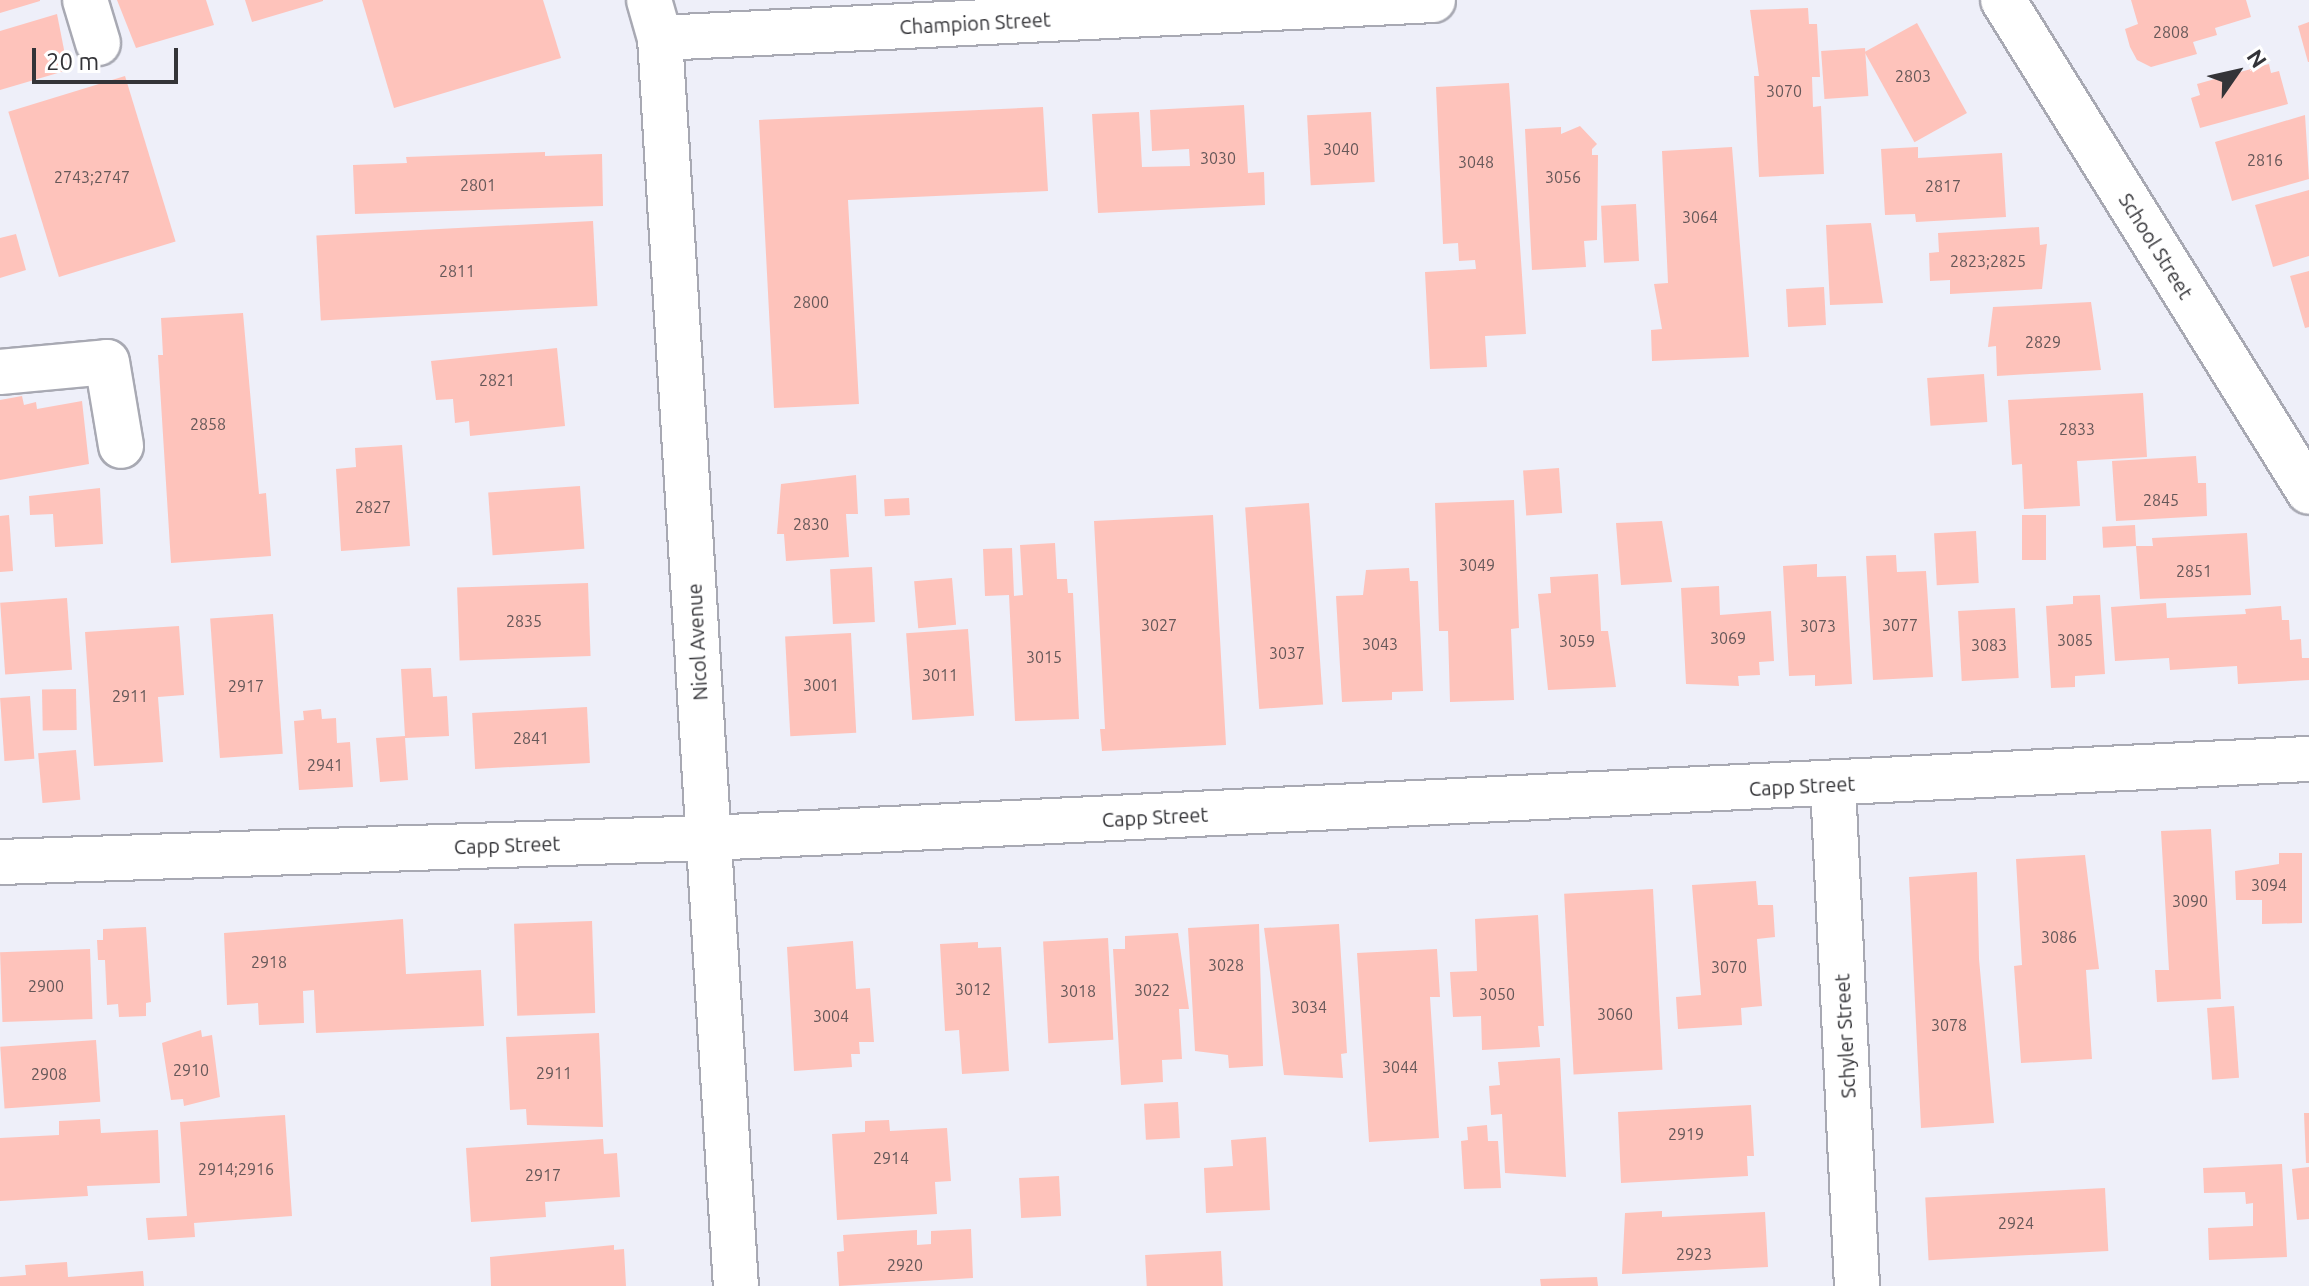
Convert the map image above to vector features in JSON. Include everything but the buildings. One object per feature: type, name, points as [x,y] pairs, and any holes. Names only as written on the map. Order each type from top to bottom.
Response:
[{"type":"street","points":[[85,0],[98,43]]},
{"type":"street","name":"Champion Street","points":[[654,19],[1433,0]]},
{"type":"street","name":"School Street","points":[[2003,0],[2309,492]]},
{"type":"street","name":"Nicol Avenue","points":[[654,19],[736,1286]]},
{"type":"street","points":[[0,372],[107,362],[121,446]]},
{"type":"street","name":"Capp Street","points":[[0,862],[709,838],[1833,785],[2309,759]]},
{"type":"street","name":"Schyler Street","points":[[1833,785],[1857,1286]]}]
